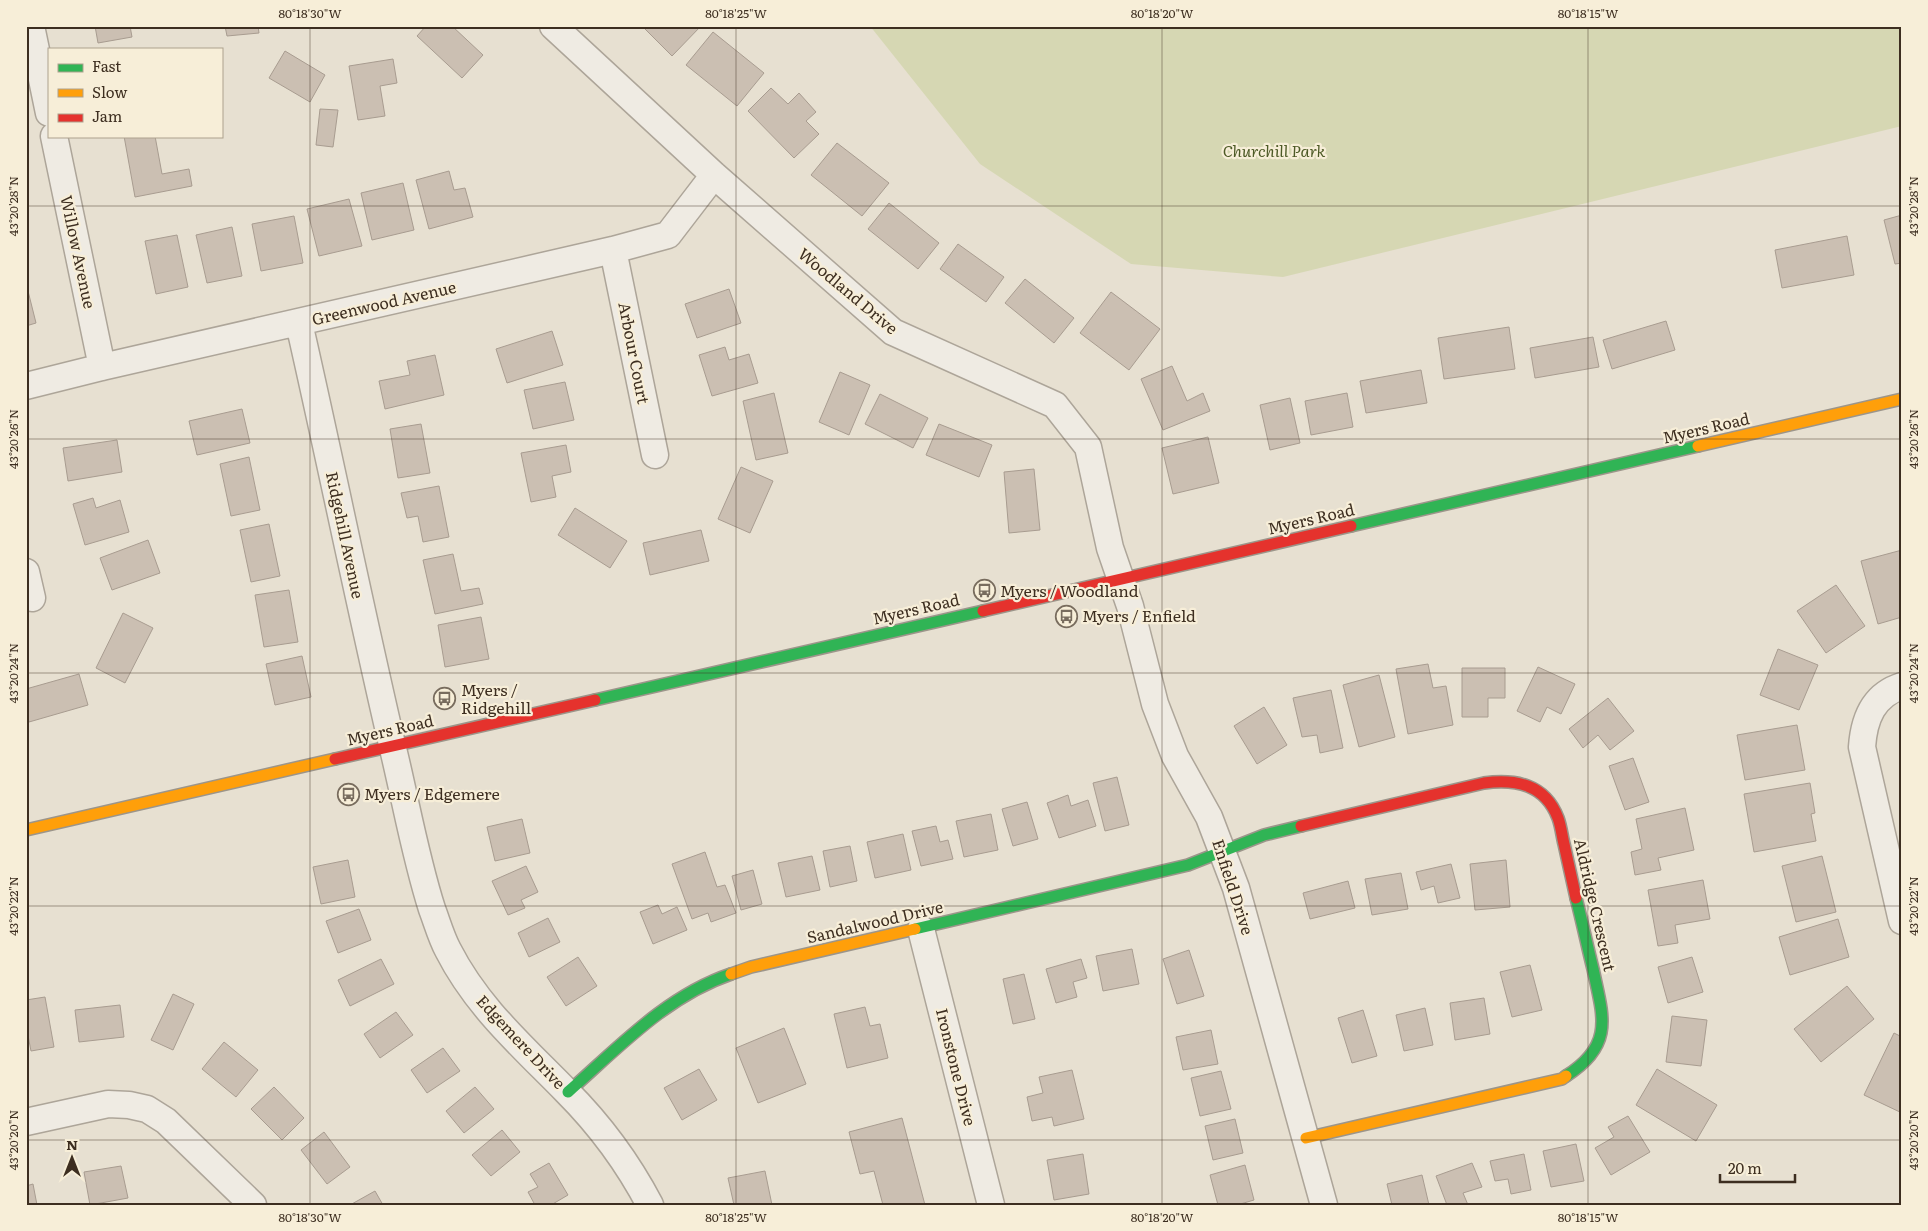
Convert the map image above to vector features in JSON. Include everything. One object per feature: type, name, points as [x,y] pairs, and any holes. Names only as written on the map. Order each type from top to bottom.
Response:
[{"type":"main road","name":"Myers Road","points":[[26,830],[1300,539],[1902,399]]},
{"type":"main road","name":"Aldridge Crescent","points":[[1223,851],[1264,835],[1499,780],[1529,784],[1548,803],[1558,818],[1603,1014],[1603,1029],[1599,1042],[1591,1056],[1578,1069],[1562,1079],[1306,1138]]},
{"type":"main road","name":"Sandalwood Drive","points":[[568,1092],[643,1026],[692,991],[719,978],[790,957],[921,929],[1188,865],[1223,851]]},
{"type":"street","points":[[31,26],[48,108]]},
{"type":"street","name":"Woodland Drive","points":[[553,26],[714,175],[892,332],[1055,405],[1088,447],[1110,548],[1121,579]]},
{"type":"street","name":"Willow Avenue","points":[[54,138],[102,367]]},
{"type":"street","name":"Greenwood Avenue","points":[[26,386],[668,236],[714,175]]},
{"type":"street","name":"Arbour Court","points":[[614,250],[655,455]]},
{"type":"street","name":"Ridgehill Avenue","points":[[299,323],[392,747]]},
{"type":"street","points":[[26,572],[32,598]]},
{"type":"street","name":"Enfield Drive","points":[[1121,579],[1164,731],[1175,756],[1209,817],[1236,888],[1324,1205]]},
{"type":"street","points":[[1902,686],[1892,689],[1869,712],[1863,728],[1862,747],[1902,921]]},
{"type":"street","name":"Edgemere Drive","points":[[392,747],[426,888],[447,949],[472,990],[499,1024],[568,1092],[605,1136],[627,1166],[650,1205]]},
{"type":"street","name":"Ironstone Drive","points":[[921,929],[991,1205]]},
{"type":"street","points":[[26,1122],[108,1104],[129,1105],[146,1109],[166,1121],[253,1205]]},
{"type":"green space","name":"Churchill Park","points":[[870,26],[1902,26],[1902,126],[1283,277],[1131,264],[980,164]]},
{"type":"building","points":[[95,26],[130,26],[132,37],[98,43]]},
{"type":"building","points":[[225,26],[258,26],[259,33],[227,36]]},
{"type":"building","points":[[426,26],[452,26],[483,55],[462,78],[417,36]]},
{"type":"building","points":[[642,26],[701,26],[672,56]]},
{"type":"building","points":[[713,32],[764,73],[737,106],[686,65]]},
{"type":"building","points":[[285,51],[325,75],[310,102],[269,78]]},
{"type":"building","points":[[393,59],[397,83],[380,86],[385,116],[358,120],[349,66]]},
{"type":"building","points":[[771,88],[788,104],[799,93],[816,112],[806,121],[819,134],[794,158],[748,111]]},
{"type":"building","points":[[320,109],[338,110],[333,147],[316,145]]},
{"type":"building","points":[[124,138],[155,138],[162,174],[189,169],[192,186],[135,197]]},
{"type":"building","points":[[837,143],[889,183],[862,216],[811,175]]},
{"type":"building","points":[[449,171],[454,190],[465,188],[473,217],[429,229],[416,180]]},
{"type":"building","points":[[403,183],[414,230],[372,240],[361,193]]},
{"type":"building","points":[[349,199],[362,246],[319,256],[307,209]]},
{"type":"building","points":[[889,203],[939,243],[918,269],[868,229]]},
{"type":"building","points":[[1902,215],[1902,263],[1895,264],[1884,220]]},
{"type":"building","points":[[294,216],[303,263],[261,271],[252,224]]},
{"type":"building","points":[[232,227],[242,276],[207,283],[196,235]]},
{"type":"building","points":[[177,235],[188,287],[156,294],[145,241]]},
{"type":"building","points":[[1847,236],[1854,275],[1782,288],[1775,250]]},
{"type":"building","points":[[958,244],[1004,277],[986,302],[940,269]]},
{"type":"building","points":[[1025,279],[1074,318],[1054,343],[1005,303]]},
{"type":"building","points":[[729,289],[741,323],[697,338],[685,304]]},
{"type":"building","points":[[28,291],[36,323],[26,326],[26,292]]},
{"type":"building","points":[[1111,292],[1160,329],[1129,370],[1080,333]]},
{"type":"building","points":[[1666,321],[1675,350],[1612,369],[1603,340]]},
{"type":"building","points":[[1509,327],[1515,369],[1444,379],[1438,338]]},
{"type":"building","points":[[552,331],[563,365],[507,383],[496,349]]},
{"type":"building","points":[[1593,337],[1599,367],[1535,378],[1530,348]]},
{"type":"building","points":[[725,347],[729,360],[749,354],[758,383],[712,396],[699,355]]},
{"type":"building","points":[[435,355],[444,395],[385,409],[379,381],[410,375],[407,361]]},
{"type":"building","points":[[1172,366],[1187,401],[1203,393],[1210,411],[1163,430],[1141,379]]},
{"type":"building","points":[[1421,370],[1427,403],[1366,413],[1360,381]]},
{"type":"building","points":[[840,372],[870,385],[849,435],[819,422]]},
{"type":"building","points":[[565,382],[574,420],[533,429],[524,390]]},
{"type":"building","points":[[774,393],[788,453],[756,460],[743,401]]},
{"type":"building","points":[[1347,393],[1353,427],[1311,435],[1305,401]]},
{"type":"building","points":[[880,394],[928,418],[913,448],[865,424]]},
{"type":"building","points":[[1290,398],[1300,443],[1270,450],[1260,405]]},
{"type":"building","points":[[242,409],[250,443],[197,455],[189,421]]},
{"type":"building","points":[[421,424],[430,473],[398,478],[390,429]]},
{"type":"building","points":[[939,424],[992,445],[979,477],[926,455]]},
{"type":"building","points":[[1208,437],[1219,483],[1173,494],[1162,448]]},
{"type":"building","points":[[117,440],[122,472],[68,481],[63,448]]},
{"type":"building","points":[[566,445],[571,472],[552,476],[556,497],[531,502],[521,453]]},
{"type":"building","points":[[249,457],[260,510],[231,516],[220,464]]},
{"type":"building","points":[[741,467],[773,481],[750,533],[718,519]]},
{"type":"building","points":[[1034,469],[1040,530],[1009,533],[1004,472]]},
{"type":"building","points":[[439,486],[449,537],[423,542],[418,516],[407,518],[401,493]]},
{"type":"building","points":[[93,498],[96,508],[120,500],[129,532],[85,545],[73,504]]},
{"type":"building","points":[[575,508],[627,541],[610,568],[558,535]]},
{"type":"building","points":[[269,524],[280,576],[251,582],[240,530]]},
{"type":"building","points":[[701,530],[709,561],[650,575],[643,543]]},
{"type":"building","points":[[148,540],[160,573],[112,590],[100,558]]},
{"type":"building","points":[[1902,550],[1902,617],[1878,624],[1861,561]]},
{"type":"building","points":[[453,554],[461,591],[479,588],[483,604],[435,614],[423,560]]},
{"type":"building","points":[[1836,585],[1865,626],[1826,653],[1797,611]]},
{"type":"building","points":[[289,590],[298,642],[264,647],[255,595]]},
{"type":"building","points":[[123,613],[153,628],[125,683],[96,668]]},
{"type":"building","points":[[481,617],[489,659],[445,667],[438,625]]},
{"type":"building","points":[[1778,649],[1818,665],[1799,710],[1760,695]]},
{"type":"building","points":[[302,656],[311,697],[275,705],[266,664]]},
{"type":"building","points":[[1428,664],[1433,688],[1446,686],[1453,725],[1408,734],[1396,669]]},
{"type":"building","points":[[1538,667],[1575,684],[1561,714],[1547,707],[1540,722],[1517,711]]},
{"type":"building","points":[[1462,668],[1505,668],[1505,698],[1488,698],[1488,717],[1462,717]]},
{"type":"building","points":[[79,674],[88,705],[29,722],[26,711],[26,689]]},
{"type":"building","points":[[1379,675],[1395,737],[1359,747],[1343,685]]},
{"type":"building","points":[[1331,690],[1343,748],[1320,753],[1317,735],[1302,737],[1293,698]]},
{"type":"building","points":[[1608,698],[1634,731],[1610,750],[1598,735],[1583,748],[1569,729]]},
{"type":"building","points":[[1264,707],[1287,745],[1257,764],[1234,726]]},
{"type":"building","points":[[1797,725],[1805,770],[1745,780],[1737,735]]},
{"type":"building","points":[[1633,758],[1649,802],[1625,810],[1609,766]]},
{"type":"building","points":[[1117,777],[1129,825],[1105,831],[1093,783]]},
{"type":"building","points":[[1810,783],[1815,813],[1811,814],[1816,841],[1754,852],[1744,794]]},
{"type":"building","points":[[1068,795],[1071,806],[1088,800],[1096,826],[1059,838],[1047,803]]},
{"type":"building","points":[[1027,802],[1038,839],[1013,846],[1002,809]]},
{"type":"building","points":[[1685,808],[1694,850],[1658,858],[1661,870],[1635,875],[1631,852],[1642,849],[1636,819]]},
{"type":"building","points":[[991,814],[998,850],[964,857],[956,821]]},
{"type":"building","points":[[522,819],[530,853],[495,861],[487,827]]},
{"type":"building","points":[[936,826],[940,842],[948,840],[953,859],[921,866],[912,831]]},
{"type":"building","points":[[903,834],[911,870],[875,878],[867,842]]},
{"type":"building","points":[[850,846],[857,881],[830,887],[823,851]]},
{"type":"building","points":[[705,852],[717,887],[725,885],[736,913],[711,922],[708,913],[692,919],[672,864]]},
{"type":"building","points":[[812,856],[820,890],[786,897],[778,863]]},
{"type":"building","points":[[1822,856],[1836,912],[1796,922],[1782,866]]},
{"type":"building","points":[[348,860],[355,897],[321,904],[313,867]]},
{"type":"building","points":[[1506,860],[1510,907],[1475,910],[1470,864]]},
{"type":"building","points":[[1451,864],[1460,898],[1438,903],[1434,886],[1421,890],[1416,872]]},
{"type":"building","points":[[526,866],[538,892],[521,900],[525,908],[508,915],[492,881]]},
{"type":"building","points":[[753,870],[762,904],[741,910],[732,876]]},
{"type":"building","points":[[1401,873],[1408,909],[1372,915],[1365,879]]},
{"type":"building","points":[[1703,880],[1710,919],[1675,925],[1678,943],[1658,946],[1648,890]]},
{"type":"building","points":[[1348,881],[1355,908],[1310,919],[1303,893]]},
{"type":"building","points":[[658,905],[662,914],[677,907],[687,930],[653,944],[640,912]]},
{"type":"building","points":[[359,909],[371,940],[338,953],[326,921]]},
{"type":"building","points":[[548,918],[560,942],[529,957],[518,933]]},
{"type":"building","points":[[1838,919],[1849,957],[1790,975],[1779,937]]},
{"type":"building","points":[[1132,949],[1139,984],[1103,991],[1096,956]]},
{"type":"building","points":[[1189,950],[1204,996],[1177,1004],[1163,959]]},
{"type":"building","points":[[578,957],[597,986],[566,1006],[547,977]]},
{"type":"building","points":[[1692,957],[1703,992],[1668,1003],[1658,967]]},
{"type":"building","points":[[381,959],[394,984],[350,1006],[338,980]]},
{"type":"building","points":[[1081,959],[1087,978],[1073,982],[1077,997],[1056,1003],[1046,969]]},
{"type":"building","points":[[1530,965],[1542,1010],[1512,1017],[1500,972]]},
{"type":"building","points":[[1024,974],[1035,1019],[1013,1024],[1003,979]]},
{"type":"building","points":[[1847,986],[1874,1019],[1821,1062],[1794,1029]]},
{"type":"building","points":[[173,994],[194,1004],[173,1050],[151,1040]]},
{"type":"building","points":[[45,997],[54,1047],[31,1051],[26,1025],[26,1000]]},
{"type":"building","points":[[1484,998],[1490,1034],[1455,1040],[1450,1003]]},
{"type":"building","points":[[120,1005],[124,1037],[79,1042],[75,1010]]},
{"type":"building","points":[[865,1007],[870,1026],[880,1024],[888,1058],[847,1068],[834,1014]]},
{"type":"building","points":[[1425,1008],[1433,1045],[1404,1051],[1396,1015]]},
{"type":"building","points":[[1363,1010],[1377,1056],[1352,1063],[1338,1018]]},
{"type":"building","points":[[396,1012],[413,1035],[380,1058],[364,1034]]},
{"type":"building","points":[[1672,1016],[1707,1020],[1701,1066],[1666,1062]]},
{"type":"building","points":[[784,1028],[806,1084],[758,1103],[736,1048]]},
{"type":"building","points":[[1211,1030],[1218,1064],[1183,1070],[1176,1037]]},
{"type":"building","points":[[1894,1033],[1902,1037],[1902,1113],[1864,1095]]},
{"type":"building","points":[[224,1042],[258,1070],[236,1097],[202,1069]]},
{"type":"building","points":[[443,1048],[460,1071],[427,1093],[411,1070]]},
{"type":"building","points":[[699,1069],[717,1100],[682,1120],[664,1088]]},
{"type":"building","points":[[1657,1069],[1717,1105],[1696,1141],[1636,1105]]},
{"type":"building","points":[[1072,1070],[1084,1119],[1054,1126],[1052,1117],[1032,1121],[1027,1097],[1043,1093],[1039,1077]]},
{"type":"building","points":[[1221,1071],[1231,1109],[1200,1116],[1191,1078]]},
{"type":"building","points":[[274,1087],[304,1118],[282,1140],[251,1109]]},
{"type":"building","points":[[475,1087],[494,1109],[464,1133],[446,1111]]},
{"type":"building","points":[[1628,1116],[1650,1152],[1611,1175],[1595,1148],[1614,1137],[1608,1127]]},
{"type":"building","points":[[902,1118],[925,1205],[883,1205],[874,1171],[860,1174],[849,1132]]},
{"type":"building","points":[[1235,1119],[1243,1153],[1213,1160],[1205,1126]]},
{"type":"building","points":[[502,1130],[520,1152],[491,1176],[472,1155]]},
{"type":"building","points":[[324,1132],[350,1167],[327,1184],[301,1150]]},
{"type":"building","points":[[1576,1144],[1584,1181],[1551,1187],[1543,1151]]},
{"type":"building","points":[[1083,1154],[1089,1194],[1054,1200],[1047,1160]]},
{"type":"building","points":[[1524,1154],[1531,1190],[1511,1194],[1508,1179],[1495,1181],[1490,1161]]},
{"type":"building","points":[[549,1163],[568,1195],[551,1205],[535,1205],[528,1192],[538,1187],[530,1174]]},
{"type":"building","points":[[1472,1163],[1482,1187],[1463,1193],[1468,1205],[1447,1205],[1436,1176]]},
{"type":"building","points":[[1245,1165],[1254,1200],[1237,1205],[1218,1205],[1210,1175]]},
{"type":"building","points":[[121,1166],[128,1198],[90,1205],[84,1172]]},
{"type":"building","points":[[765,1171],[772,1205],[734,1205],[728,1178]]},
{"type":"building","points":[[1422,1175],[1429,1205],[1392,1205],[1387,1184]]},
{"type":"building","points":[[33,1184],[37,1205],[26,1205],[26,1186]]},
{"type":"building","points":[[375,1191],[383,1205],[350,1205]]},
{"type":"traffic: fast","points":[[1351,526],[1698,446]]},
{"type":"traffic: fast","points":[[595,700],[983,611]]},
{"type":"traffic: fast","points":[[915,929],[1188,865],[1264,835],[1301,826]]},
{"type":"traffic: fast","points":[[1566,1076],[1582,1064],[1592,1053],[1599,1041],[1602,1028],[1600,1001],[1576,898]]},
{"type":"traffic: fast","points":[[568,1092],[624,1041],[664,1009],[707,984],[731,974]]},
{"type":"traffic: slow","points":[[1698,446],[1902,399]]},
{"type":"traffic: slow","points":[[26,830],[335,759]]},
{"type":"traffic: slow","points":[[731,974],[751,967],[915,929]]},
{"type":"traffic: slow","points":[[1306,1138],[1562,1079],[1566,1076]]},
{"type":"traffic: jam","points":[[983,611],[1351,526]]},
{"type":"traffic: jam","points":[[335,759],[595,700]]},
{"type":"traffic: jam","points":[[1301,826],[1484,783],[1518,783],[1537,791],[1545,798],[1558,818],[1576,898]]},
{"type":"place","name":"Myers / Woodland","points":[[984,591]]},
{"type":"place","name":"Myers / Enfield","points":[[1066,616]]},
{"type":"place","name":"Myers / Ridgehill","points":[[445,699]]},
{"type":"place","name":"Myers / Edgemere","points":[[348,794]]}]
